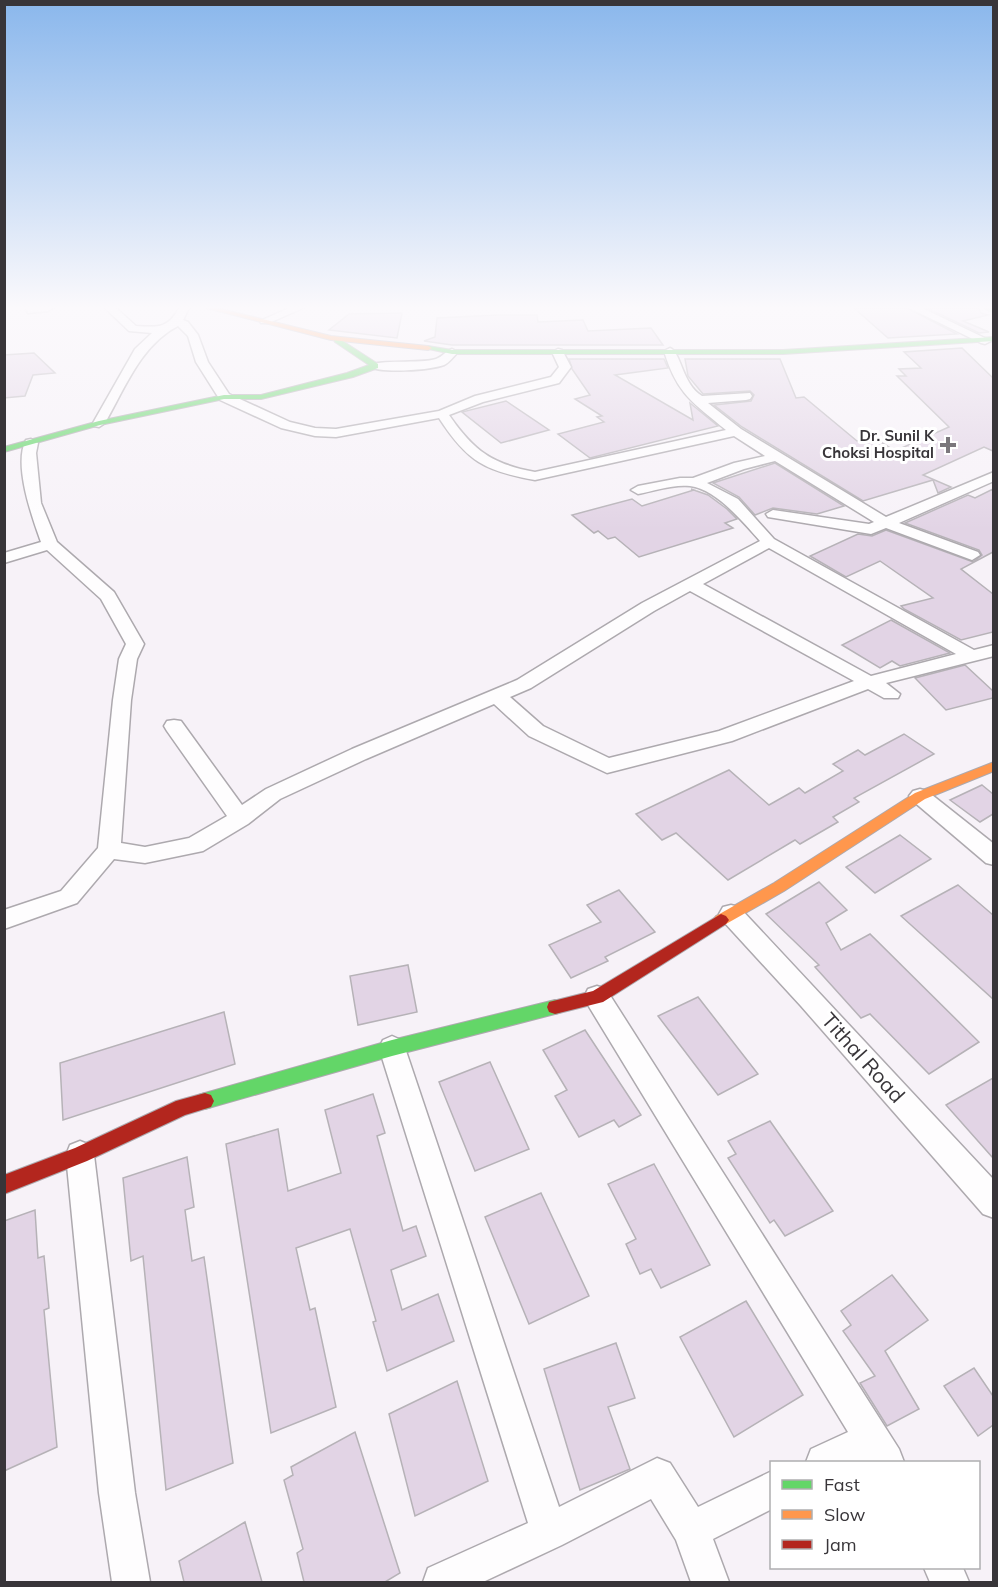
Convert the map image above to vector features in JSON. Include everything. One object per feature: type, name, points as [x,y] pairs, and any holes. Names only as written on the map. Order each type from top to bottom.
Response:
[{"type":"street","points":[[99,423],[122,382]]},
{"type":"street","points":[[215,382],[225,397],[286,425],[315,432],[336,433],[442,414],[479,399],[547,382]]},
{"type":"street","points":[[4,450],[99,423],[225,397],[261,397],[321,382]]},
{"type":"street","points":[[680,382],[692,396],[700,400],[746,396]]},
{"type":"street","points":[[700,400],[736,432],[886,523],[972,555]]},
{"type":"street","points":[[442,414],[465,446],[476,456],[515,473],[535,476],[736,432]]},
{"type":"street","points":[[4,920],[69,897],[109,850],[122,700],[128,659],[135,644],[108,596],[50,544],[34,502],[29,453],[31,443]]},
{"type":"street","points":[[638,490],[680,482],[695,482],[739,466],[776,457]]},
{"type":"street","points":[[773,513],[871,529],[993,476]]},
{"type":"street","points":[[695,482],[733,502],[769,542],[971,656]]},
{"type":"street","points":[[109,850],[145,855],[195,845],[240,818],[273,794],[524,684],[648,607],[769,542]]},
{"type":"street","points":[[4,558],[50,544]]},
{"type":"street","points":[[690,584],[891,694]]},
{"type":"street","points":[[497,696],[536,731],[608,766],[725,736],[869,682],[993,650]]},
{"type":"street","points":[[174,726],[240,818]]},
{"type":"street","points":[[4,1185],[80,1155],[182,1107],[392,1048],[597,996],[779,887],[920,796],[993,766]]},
{"type":"street","points":[[920,796],[993,857]]},
{"type":"street","name":"Tithal Road","points":[[731,914],[810,998],[993,1203]]},
{"type":"street","points":[[597,996],[879,1450],[829,1461]]},
{"type":"street","points":[[392,1048],[549,1532]]},
{"type":"street","points":[[80,1155],[117,1493],[131,1582]]},
{"type":"street","points":[[442,1582],[549,1532],[657,1476],[691,1530],[710,1582]]},
{"type":"street","points":[[691,1530],[770,1490]]},
{"type":"building","points":[[4,382],[30,382],[25,396],[4,398]]},
{"type":"building","points":[[581,382],[627,382],[693,420],[690,403],[718,426],[590,458],[558,434],[604,422],[597,417],[602,416],[575,399],[590,395]]},
{"type":"building","points":[[693,382],[789,382],[796,398],[804,397],[857,441],[873,437],[895,451],[949,427],[903,382],[993,382],[993,451],[984,447],[923,475],[951,487],[938,493],[933,480],[863,501],[742,427],[714,405],[751,401],[754,395],[750,391],[703,394]]},
{"type":"building","points":[[506,401],[549,430],[501,443],[462,412]]},
{"type":"building","points":[[775,463],[844,506],[817,514],[773,508],[755,515],[739,497],[713,483]]},
{"type":"building","points":[[993,489],[993,552],[961,569],[993,594],[993,632],[961,640],[904,609],[901,606],[933,598],[880,561],[846,577],[810,556],[858,534],[872,536],[886,530],[973,562],[982,555],[979,550],[905,523],[968,495],[975,498]]},
{"type":"building","points":[[694,490],[708,495],[727,509],[737,519],[725,523],[733,528],[639,557],[615,537],[608,539],[598,531],[594,533],[572,515],[632,499],[642,506]]},
{"type":"building","points":[[891,620],[950,653],[900,666],[892,661],[880,668],[842,645]]},
{"type":"building","points":[[965,665],[993,691],[993,698],[946,710],[915,678]]},
{"type":"building","points":[[904,734],[934,754],[854,798],[859,802],[833,817],[838,822],[800,844],[795,840],[728,880],[676,833],[662,840],[636,814],[729,770],[769,805],[799,788],[805,793],[843,771],[833,764],[858,750],[865,755]]},
{"type":"building","points":[[982,785],[993,794],[993,814],[980,822],[950,800]]},
{"type":"building","points":[[900,835],[931,859],[875,893],[846,867]]},
{"type":"building","points":[[819,882],[847,910],[826,923],[841,950],[870,934],[979,1042],[929,1074],[870,1014],[861,1018],[815,967],[819,965],[766,914]]},
{"type":"building","points":[[958,885],[993,915],[993,999],[901,916]]},
{"type":"building","points":[[619,890],[655,932],[605,957],[608,961],[571,978],[549,945],[601,922],[587,905]]},
{"type":"building","points":[[408,965],[417,1012],[358,1025],[350,976]]},
{"type":"building","points":[[698,997],[758,1074],[718,1095],[658,1016]]},
{"type":"building","points":[[224,1012],[235,1064],[63,1120],[60,1063]]},
{"type":"building","points":[[585,1030],[641,1115],[619,1127],[614,1120],[579,1137],[555,1096],[567,1090],[543,1050]]},
{"type":"building","points":[[490,1062],[529,1149],[475,1171],[439,1082]]},
{"type":"building","points":[[993,1078],[993,1158],[946,1105]]},
{"type":"building","points":[[373,1094],[385,1133],[377,1136],[403,1231],[416,1226],[426,1256],[391,1270],[402,1310],[438,1294],[454,1341],[387,1371],[373,1322],[376,1321],[350,1229],[296,1248],[310,1310],[315,1308],[336,1407],[271,1433],[226,1144],[278,1129],[288,1191],[341,1173],[325,1110]]},
{"type":"building","points":[[770,1121],[833,1211],[785,1236],[774,1220],[770,1223],[728,1158],[736,1154],[728,1141]]},
{"type":"building","points":[[187,1157],[194,1207],[185,1210],[192,1261],[204,1257],[233,1463],[166,1490],[143,1256],[131,1261],[123,1178]]},
{"type":"building","points":[[654,1164],[710,1265],[661,1288],[651,1269],[640,1274],[626,1244],[636,1239],[608,1184]]},
{"type":"building","points":[[541,1193],[589,1296],[529,1324],[485,1217]]},
{"type":"building","points":[[35,1210],[38,1258],[44,1256],[49,1308],[44,1310],[57,1447],[4,1471],[4,1221]]},
{"type":"building","points":[[892,1275],[928,1320],[885,1351],[919,1409],[887,1426],[860,1383],[875,1376],[843,1331],[851,1325],[841,1311]]},
{"type":"building","points":[[746,1301],[803,1395],[734,1437],[680,1337]]},
{"type":"building","points":[[616,1343],[635,1398],[608,1407],[630,1469],[580,1490],[544,1369]]},
{"type":"building","points":[[974,1368],[993,1396],[993,1425],[978,1436],[944,1386]]},
{"type":"building","points":[[457,1381],[488,1481],[415,1516],[389,1414]]},
{"type":"building","points":[[355,1432],[400,1573],[385,1582],[304,1582],[297,1553],[303,1549],[284,1480],[293,1475],[291,1467]]},
{"type":"building","points":[[245,1522],[262,1582],[184,1582],[179,1561]]},
{"type":"traffic: fast","points":[[4,450],[99,423],[224,397],[261,397],[321,382]]},
{"type":"traffic: fast","points":[[205,1101],[392,1048],[555,1007]]},
{"type":"traffic: slow","points":[[721,920],[779,887],[920,796],[994,766]]},
{"type":"traffic: jam","points":[[555,1007],[597,997],[721,920]]},
{"type":"traffic: jam","points":[[4,1185],[80,1155],[182,1107],[205,1101]]},
{"type":"place","name":"Dr. Sunil K Choksi Hospital","points":[[948,445]]}]
